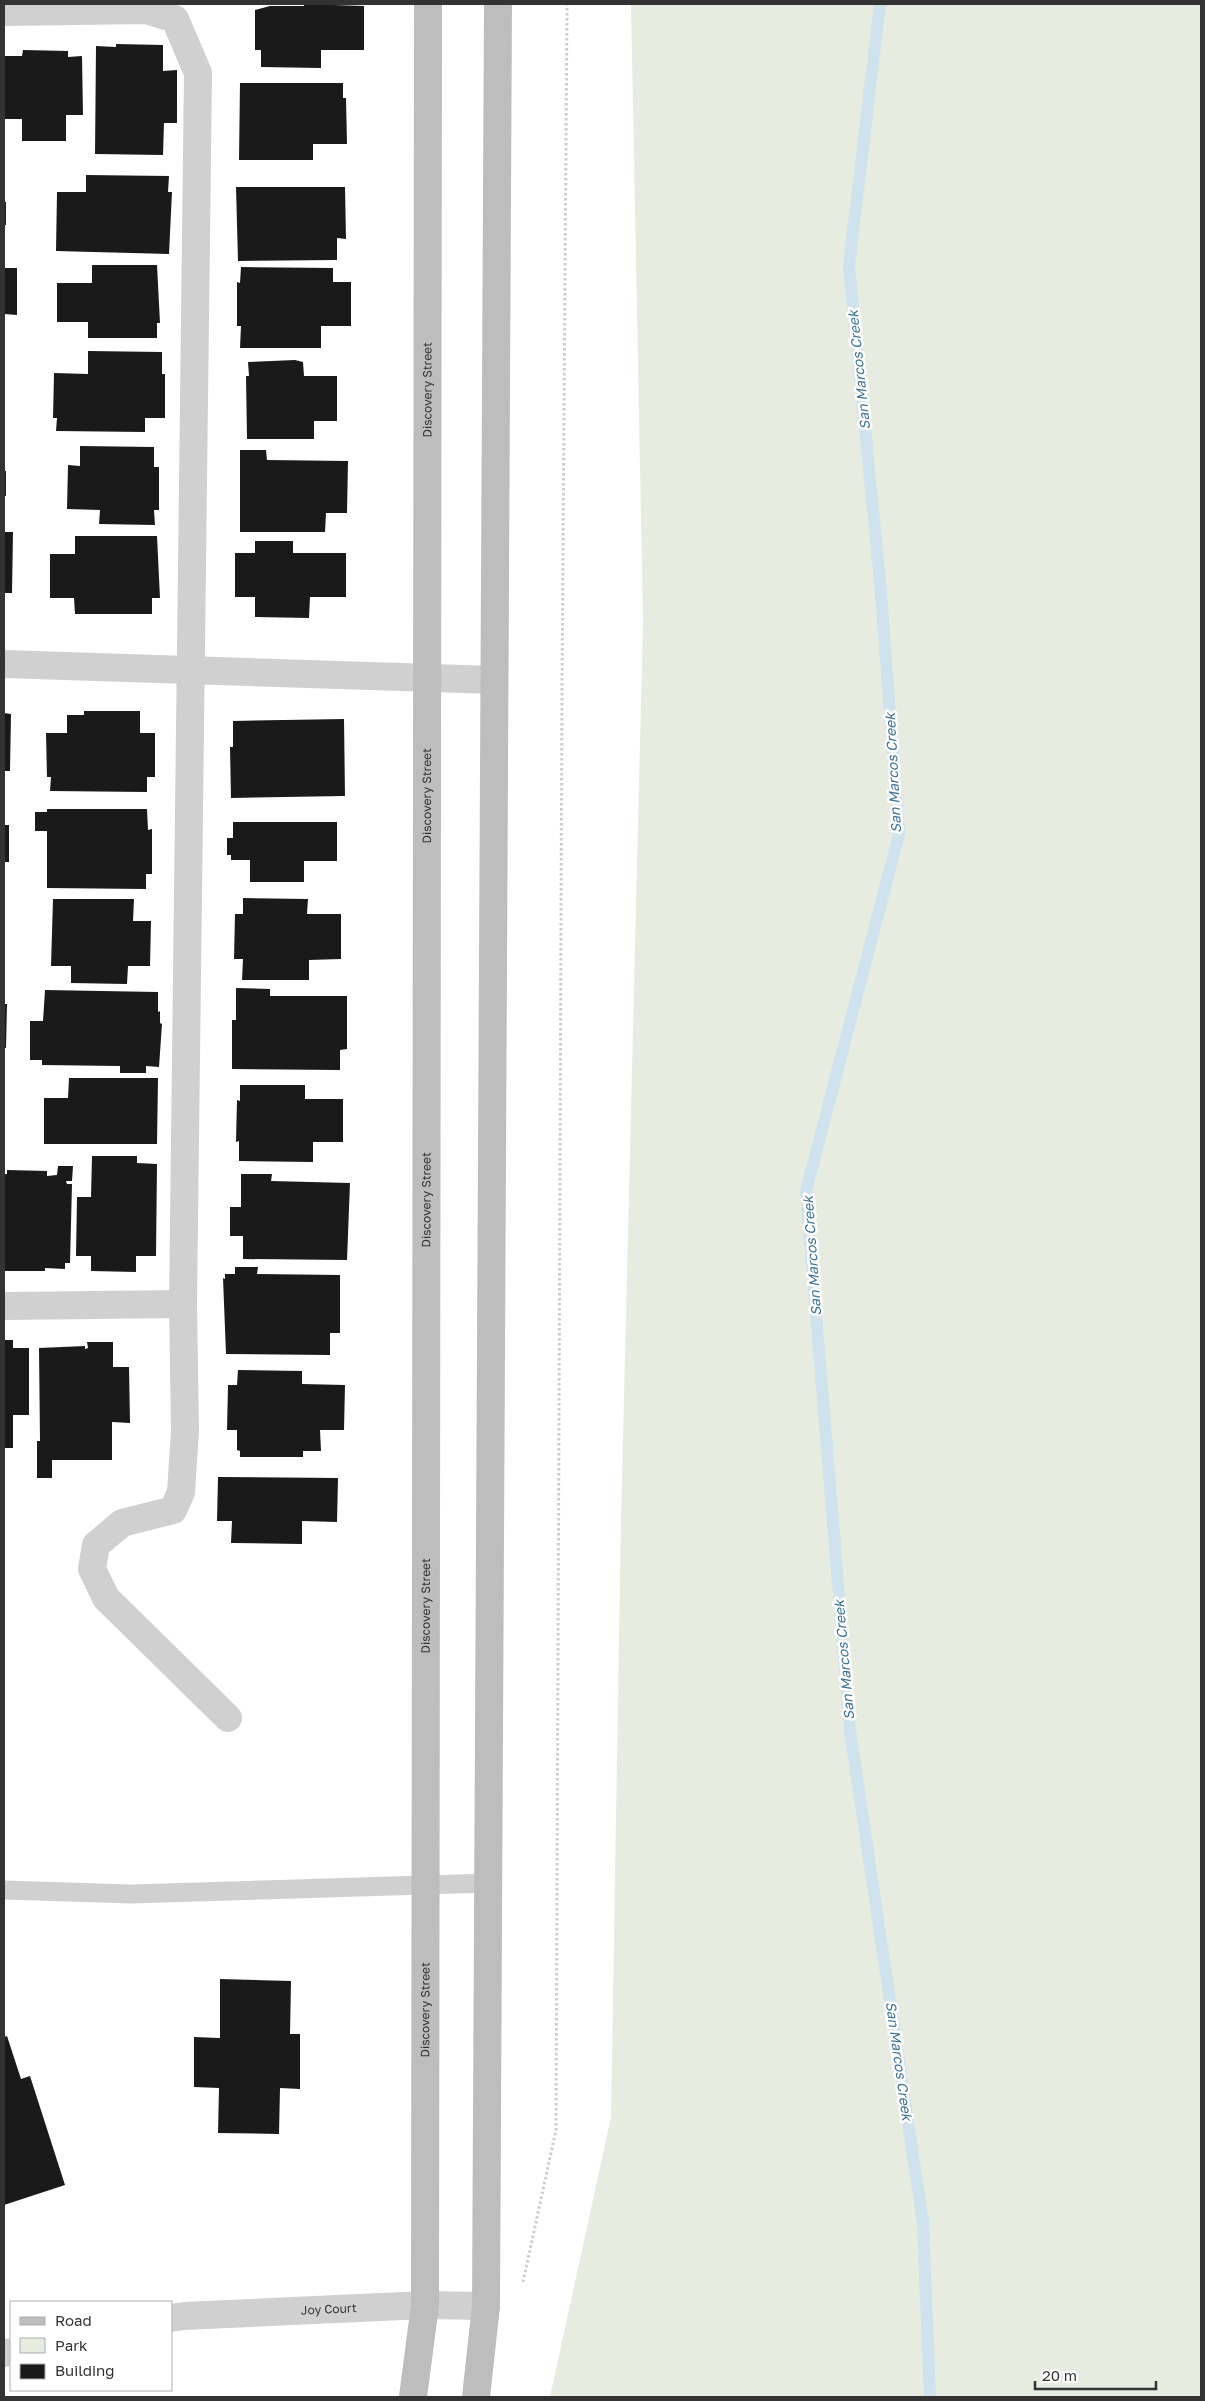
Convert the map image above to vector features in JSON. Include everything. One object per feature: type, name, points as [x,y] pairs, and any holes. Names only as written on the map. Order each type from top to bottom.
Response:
[{"type":"main road","name":"Discovery Street","points":[[413,2397],[425,2305],[424,1885],[428,4]]},
{"type":"main road","points":[[476,2397],[486,2306],[498,4]]},
{"type":"street","points":[[4,12],[146,10],[175,19],[198,72],[189,672],[183,1304],[186,1431],[181,1492],[172,1510],[122,1523],[96,1545],[92,1569],[106,1598],[228,1718]]},
{"type":"street","points":[[4,664],[189,672],[427,676],[494,680]]},
{"type":"street","points":[[4,1306],[183,1304]]},
{"type":"street","name":"Joy Court","points":[[172,2318],[425,2305],[486,2306]]},
{"type":"lane","points":[[4,1890],[131,1894],[489,1883]]},
{"type":"path","points":[[522,2286],[556,2130],[562,711],[568,4]]},
{"type":"green space","points":[[631,4],[1201,4],[1201,2397],[550,2397],[611,2117],[621,1519],[643,621]]},
{"type":"building","points":[[304,4],[364,6],[364,50],[321,50],[321,68],[261,67],[261,50],[255,50],[255,10],[270,6],[304,6]]},
{"type":"building","points":[[116,44],[163,45],[163,71],[177,70],[177,123],[164,123],[163,155],[95,154],[96,46],[116,47]]},
{"type":"building","points":[[23,50],[68,51],[68,57],[82,56],[83,115],[66,115],[66,141],[22,141],[22,119],[4,119],[4,56],[22,56]]},
{"type":"building","points":[[240,83],[343,83],[343,98],[346,98],[347,144],[313,144],[313,160],[239,160]]},
{"type":"building","points":[[86,175],[169,176],[168,192],[172,192],[169,254],[56,251],[57,192],[86,192]]},
{"type":"building","points":[[236,187],[345,187],[346,239],[337,238],[337,260],[238,261]]},
{"type":"building","points":[[4,202],[6,202],[6,225],[4,225]]},
{"type":"building","points":[[92,265],[157,265],[160,323],[157,323],[157,338],[88,338],[88,322],[57,322],[57,283],[92,283]]},
{"type":"building","points":[[241,267],[333,268],[333,282],[351,282],[351,326],[321,326],[321,348],[240,348],[241,326],[237,326],[237,282],[240,283]]},
{"type":"building","points":[[4,268],[17,268],[17,315],[4,314]]},
{"type":"building","points":[[88,351],[162,352],[162,374],[165,374],[165,418],[145,418],[145,432],[56,431],[57,418],[53,418],[54,373],[88,374]]},
{"type":"building","points":[[295,360],[303,362],[304,376],[337,376],[337,421],[314,421],[314,439],[247,439],[246,376],[249,376],[248,362]]},
{"type":"building","points":[[80,446],[154,447],[154,467],[159,467],[159,510],[154,510],[155,525],[99,524],[100,510],[67,509],[68,465],[80,466]]},
{"type":"building","points":[[240,450],[266,450],[267,460],[348,461],[347,513],[326,513],[325,532],[240,532]]},
{"type":"building","points":[[4,471],[6,471],[6,496],[4,496]]},
{"type":"building","points":[[4,532],[13,532],[12,593],[4,593]]},
{"type":"building","points":[[75,536],[157,536],[160,598],[152,598],[152,614],[75,614],[74,598],[50,598],[50,554],[75,554]]},
{"type":"building","points":[[255,541],[293,541],[293,553],[346,553],[346,597],[310,597],[309,618],[255,617],[255,597],[235,597],[235,553],[255,553]]},
{"type":"building","points":[[84,711],[140,711],[140,733],[155,733],[155,777],[147,777],[147,792],[50,791],[51,777],[47,777],[46,733],[67,733],[67,715],[84,715]]},
{"type":"building","points":[[4,713],[11,714],[10,771],[4,771]]},
{"type":"building","points":[[344,719],[345,796],[231,798],[230,747],[233,747],[233,721]]},
{"type":"building","points":[[47,809],[147,809],[148,830],[152,829],[152,874],[146,874],[146,889],[47,888],[47,831],[35,831],[35,812],[47,812]]},
{"type":"building","points":[[233,822],[337,822],[337,861],[304,861],[304,882],[250,882],[250,860],[231,860],[231,855],[227,855],[227,838],[233,838]]},
{"type":"building","points":[[4,825],[9,825],[9,862],[4,862]]},
{"type":"building","points":[[243,898],[308,899],[307,914],[341,914],[341,959],[309,960],[309,980],[242,980],[243,959],[234,959],[235,914],[243,914]]},
{"type":"building","points":[[53,899],[134,899],[133,921],[151,921],[150,966],[128,966],[127,984],[71,983],[71,966],[51,966]]},
{"type":"building","points":[[236,988],[270,989],[270,996],[347,996],[347,1049],[340,1050],[340,1070],[232,1069],[232,1020],[236,1020]]},
{"type":"building","points":[[45,990],[158,992],[158,1012],[160,1011],[160,1023],[162,1024],[159,1067],[146,1066],[146,1073],[120,1073],[120,1066],[42,1065],[42,1060],[30,1060],[30,1021],[43,1021]]},
{"type":"building","points":[[4,1004],[7,1004],[6,1048],[4,1048]]},
{"type":"building","points":[[69,1078],[158,1078],[157,1144],[44,1144],[44,1098],[68,1098]]},
{"type":"building","points":[[240,1085],[305,1085],[305,1099],[343,1099],[343,1142],[313,1142],[313,1162],[239,1161],[239,1141],[236,1142],[237,1100],[240,1101]]},
{"type":"building","points":[[92,1156],[137,1156],[137,1163],[157,1164],[156,1256],[136,1256],[136,1272],[91,1271],[91,1256],[76,1256],[77,1197],[91,1197]]},
{"type":"building","points":[[58,1166],[73,1166],[72,1181],[66,1181],[67,1184],[72,1184],[70,1263],[65,1263],[65,1269],[45,1268],[45,1271],[4,1271],[4,1174],[7,1174],[7,1170],[47,1171],[47,1176],[57,1175]]},
{"type":"building","points":[[241,1174],[272,1174],[271,1181],[350,1183],[347,1260],[243,1259],[243,1236],[230,1236],[230,1207],[241,1207]]},
{"type":"building","points":[[235,1267],[258,1267],[257,1274],[340,1275],[340,1333],[330,1333],[330,1355],[226,1354],[223,1278],[225,1279],[225,1274],[235,1274]]},
{"type":"building","points":[[4,1340],[13,1340],[13,1348],[29,1348],[29,1415],[13,1415],[13,1448],[4,1448]]},
{"type":"building","points":[[87,1342],[113,1342],[113,1367],[129,1367],[130,1423],[112,1422],[112,1460],[52,1460],[52,1478],[37,1478],[37,1441],[40,1441],[39,1348],[85,1346],[85,1349],[88,1348]]},
{"type":"building","points":[[238,1370],[302,1371],[302,1384],[345,1385],[344,1430],[320,1430],[321,1451],[303,1451],[303,1457],[240,1457],[240,1451],[237,1450],[237,1430],[227,1430],[228,1385],[237,1385]]},
{"type":"building","points":[[218,1477],[338,1478],[337,1522],[302,1521],[302,1544],[231,1543],[232,1521],[217,1521]]},
{"type":"building","points":[[220,1979],[291,1981],[290,2034],[300,2034],[300,2089],[280,2088],[279,2134],[218,2133],[219,2088],[194,2087],[194,2037],[220,2038]]},
{"type":"building","points":[[7,2036],[21,2079],[30,2076],[65,2185],[4,2205],[4,2037]]},
{"type":"waterway","name":"San Marcos Creek","points":[[880,4],[849,266],[880,581],[899,834],[806,1191],[850,1731],[923,2223],[930,2397]]}]
